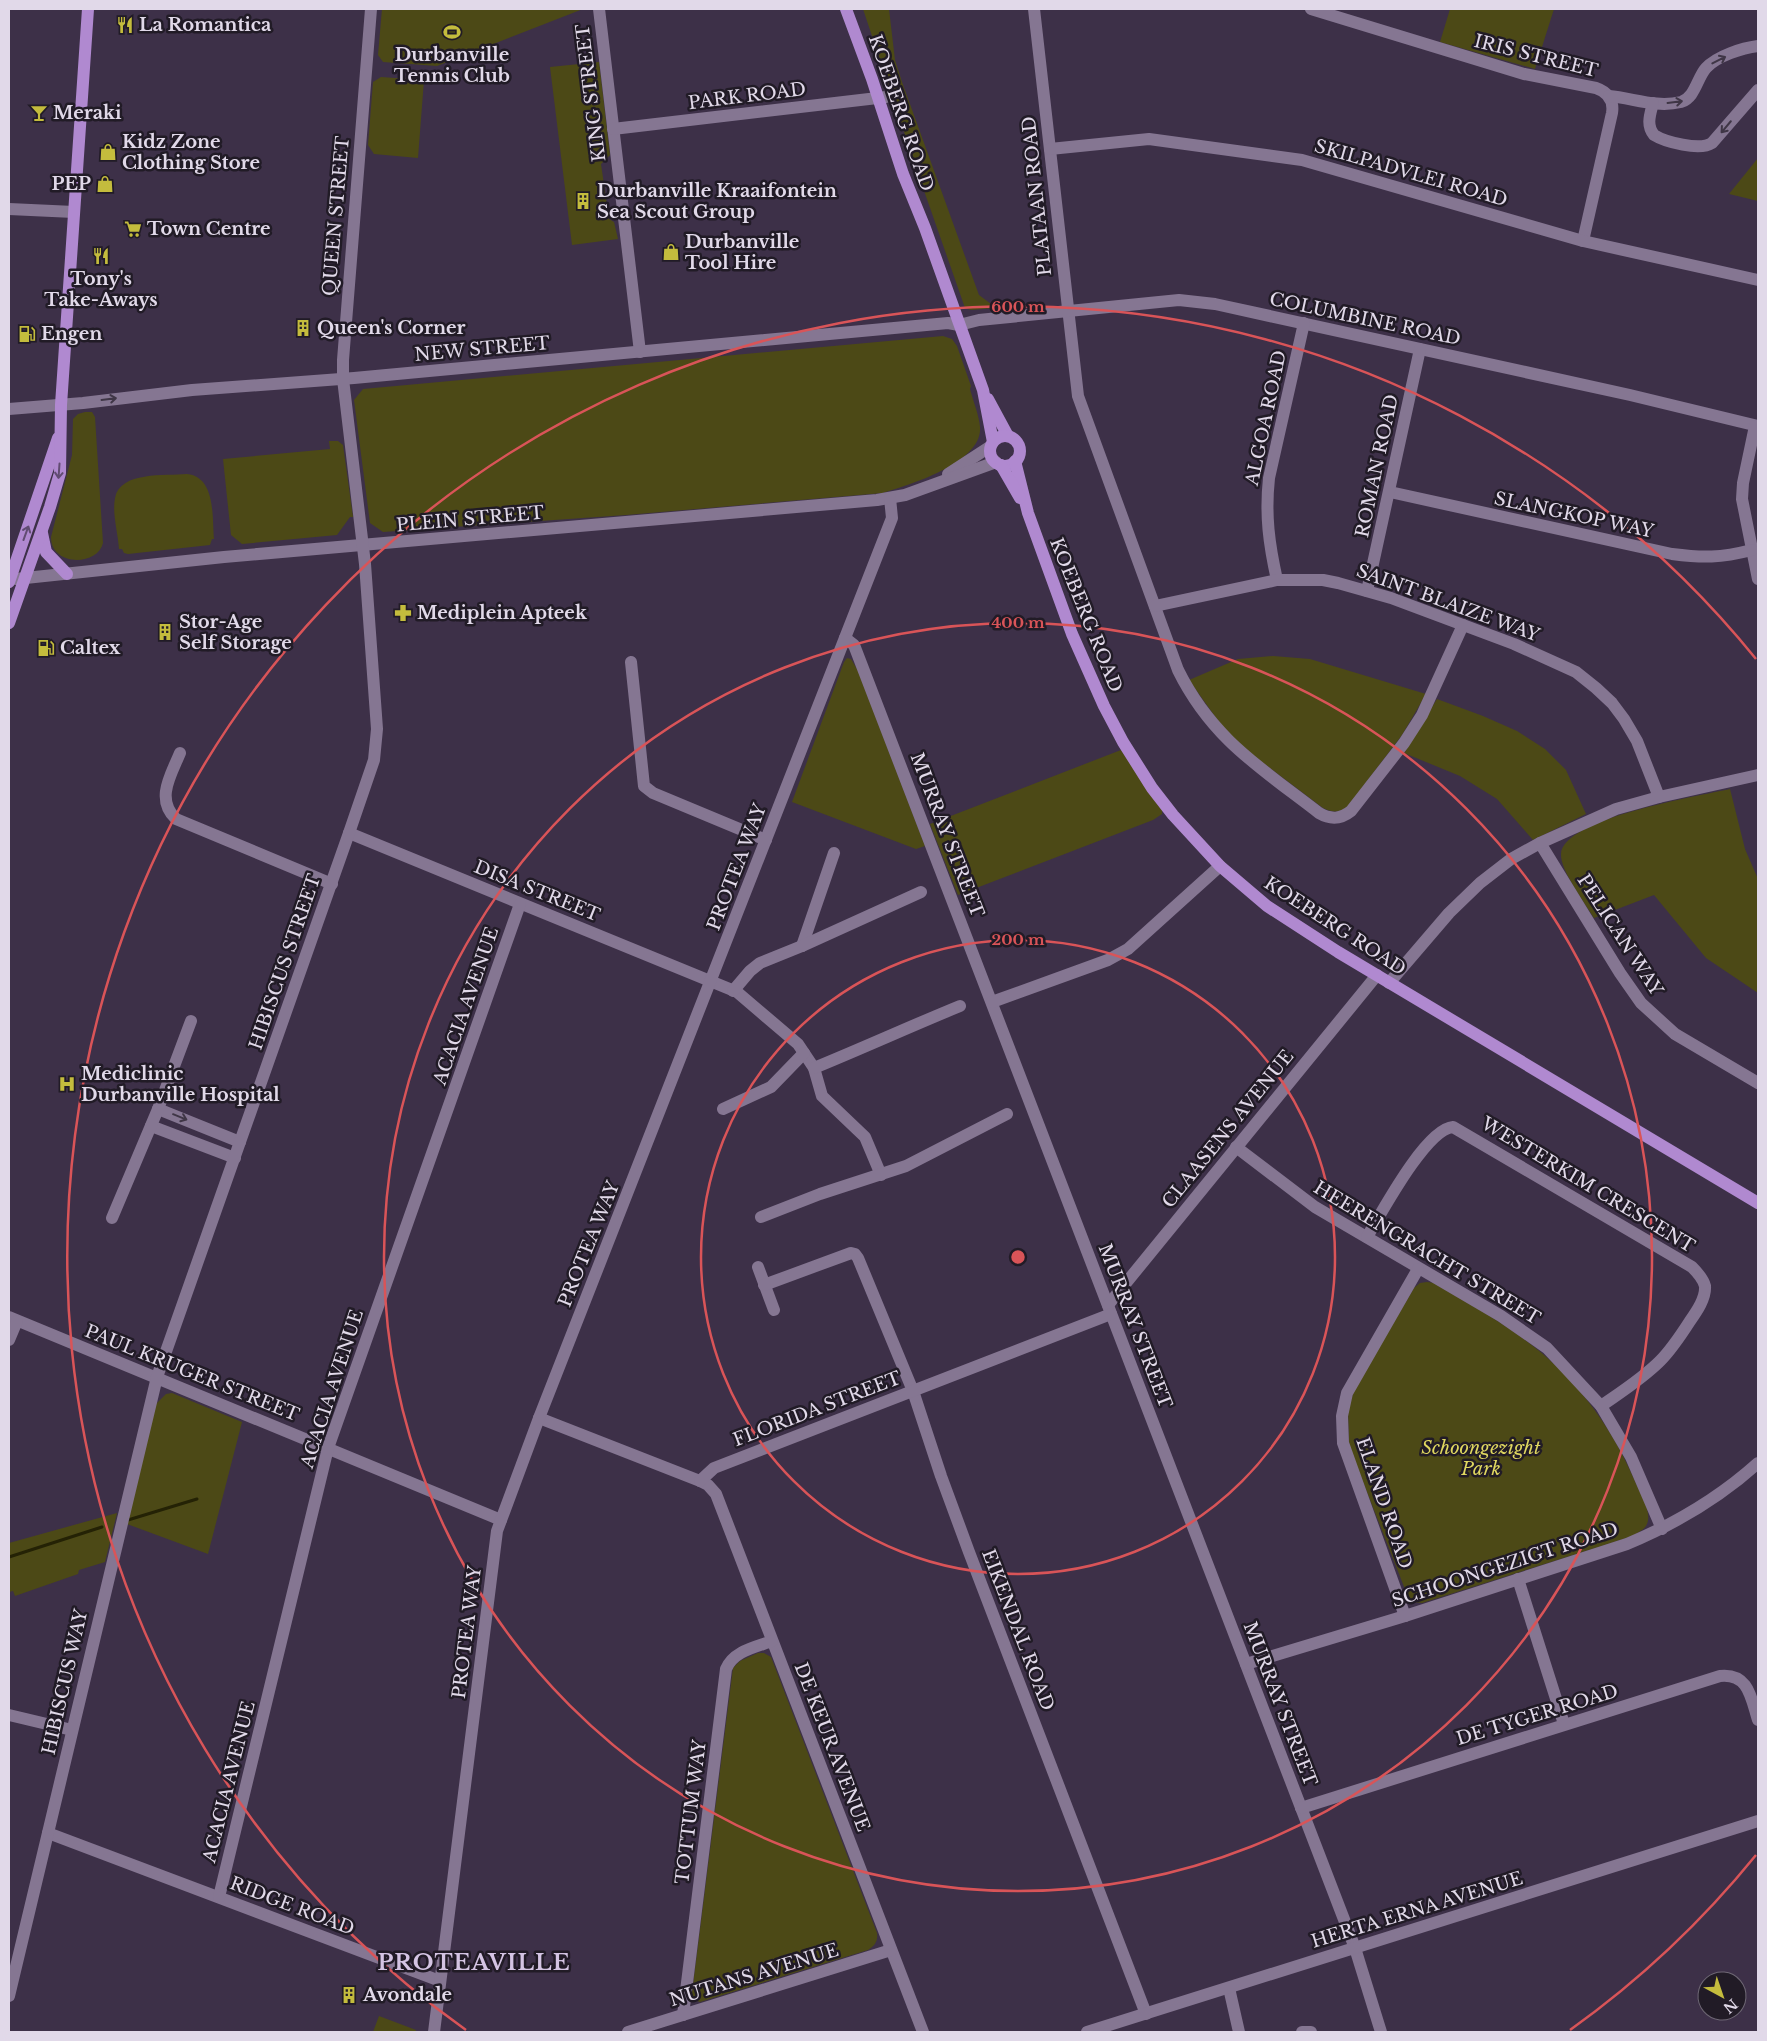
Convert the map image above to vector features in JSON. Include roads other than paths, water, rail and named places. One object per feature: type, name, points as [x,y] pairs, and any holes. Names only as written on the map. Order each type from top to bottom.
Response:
[{"type":"main road","points":[[9,624],[60,473],[61,405],[88,9]]},
{"type":"main road","name":"KOEBERG ROAD","points":[[846,9],[882,97]]},
{"type":"main road","name":"KOEBERG ROAD","points":[[854,9],[882,97],[920,205],[925,228],[959,325],[983,390],[1008,436]]},
{"type":"main road","name":"KOEBERG ROAD","points":[[983,390],[992,444]]},
{"type":"main road","points":[[9,580],[39,497],[52,451],[60,433]]},
{"type":"main road","points":[[1001,436],[1008,436],[1014,439],[1019,447],[1018,456],[1015,461],[1008,465],[998,463],[991,455],[992,444],[1001,436]]},
{"type":"main road","name":"KOEBERG ROAD","points":[[1015,461],[1028,513],[1072,634],[1100,699],[1123,742],[1152,788],[1172,815],[1220,866],[1267,906],[1377,976],[1758,1203]]},
{"type":"main road","name":"KOEBERG ROAD","points":[[998,463],[1028,513]]},
{"type":"main road","points":[[41,530],[46,552],[67,574]]},
{"type":"street","name":"QUEEN STREET","points":[[363,546],[342,360],[371,9]]},
{"type":"street","name":"KING STREET","points":[[598,9],[640,352]]},
{"type":"street","name":"PLATAAN ROAD","points":[[1034,9],[1075,383],[1080,403],[1178,670],[1190,694],[1208,718],[1239,751],[1320,813],[1330,818],[1341,818],[1351,811],[1411,732],[1432,697],[1463,625]]},
{"type":"street","name":"IRIS STREET","points":[[1311,9],[1524,74],[1601,90],[1609,96],[1612,104],[1612,113],[1583,241]]},
{"type":"street","points":[[1609,96],[1622,97],[1645,104],[1685,100],[1710,64],[1724,57],[1758,46]]},
{"type":"street","points":[[1653,104],[1649,122],[1650,131],[1654,135],[1671,141],[1704,147],[1712,143],[1758,90]]},
{"type":"street","name":"PARK ROAD","points":[[613,130],[882,97]]},
{"type":"street","name":"SKILPADVLEI ROAD","points":[[1050,149],[1149,139],[1302,160],[1583,241],[1758,280]]},
{"type":"street","points":[[9,209],[74,212]]},
{"type":"street","name":"COLUMBINE ROAD","points":[[959,325],[979,320],[1067,310],[1178,300],[1197,301],[1630,395],[1757,426]]},
{"type":"street","name":"NEW STREET","points":[[9,409],[203,389],[343,379],[948,323],[959,325]]},
{"type":"street","name":"ALGOA ROAD","points":[[1277,580],[1267,526],[1269,478],[1304,323]]},
{"type":"street","name":"ROMAN ROAD","points":[[1367,591],[1420,349]]},
{"type":"street","points":[[1757,426],[1743,483],[1742,499],[1758,579]]},
{"type":"street","name":"PLEIN STREET","points":[[920,490],[972,459],[992,444]]},
{"type":"street","name":"PLEIN STREET","points":[[9,580],[224,557],[890,498],[920,490],[998,463]]},
{"type":"street","name":"SLANGKOP WAY","points":[[1390,492],[1672,554],[1706,558],[1752,550]]},
{"type":"street","name":"PROTEA WAY","points":[[434,2032],[497,1531],[539,1418],[892,518],[890,498]]},
{"type":"street","name":"HIBISCUS STREET","points":[[157,1377],[371,770],[377,737],[363,546]]},
{"type":"street","name":"SAINT BLAIZE WAY","points":[[1155,606],[1277,580],[1323,580],[1367,591],[1463,625],[1551,660],[1576,672],[1596,688],[1624,718],[1637,741],[1659,797]]},
{"type":"street","name":"MURRAY STREET","points":[[845,638],[854,645],[992,1002],[1355,1948],[1381,2032]]},
{"type":"street","points":[[631,662],[644,786],[653,794],[766,840]]},
{"type":"street","points":[[180,753],[165,795],[166,806],[176,818],[332,884]]},
{"type":"street","points":[[1389,983],[1449,913],[1480,883],[1540,842],[1616,809],[1659,797],[1758,775]]},
{"type":"street","name":"DISA STREET","points":[[349,833],[733,991],[749,1001],[798,1044],[814,1068],[822,1096],[865,1137],[881,1175]]},
{"type":"street","name":"PELICAN WAY","points":[[1540,842],[1620,973],[1642,1003],[1675,1034],[1758,1083]]},
{"type":"street","points":[[802,946],[834,853]]},
{"type":"street","points":[[992,1002],[1108,960],[1128,949],[1220,866]]},
{"type":"street","points":[[733,991],[750,971],[760,963],[921,892]]},
{"type":"street","name":"ACACIA AVENUE","points":[[219,1897],[328,1448],[520,904]]},
{"type":"street","name":"CLAASENS AVENUE","points":[[1110,1310],[1236,1147],[1377,976]]},
{"type":"street","points":[[814,1068],[960,1006]]},
{"type":"street","points":[[112,1218],[151,1126],[191,1021]]},
{"type":"street","points":[[723,1109],[771,1087],[804,1053]]},
{"type":"street","points":[[158,1108],[240,1142]]},
{"type":"street","points":[[761,1218],[820,1194],[906,1166],[1007,1114]]},
{"type":"street","points":[[151,1126],[235,1158]]},
{"type":"street","name":"WESTERKIM CRESCENT","points":[[1367,1237],[1396,1188],[1424,1149],[1441,1131],[1453,1127],[1692,1267],[1705,1286],[1701,1303],[1676,1342],[1660,1361],[1636,1382],[1601,1406]]},
{"type":"street","name":"HEERENGRACHT STREET","points":[[1236,1147],[1314,1207],[1528,1333],[1564,1365],[1601,1406],[1631,1457],[1662,1529]]},
{"type":"street","name":"EIKENDAL ROAD","points":[[764,1285],[850,1253],[855,1254],[858,1258],[913,1391],[969,1552],[1146,2014]]},
{"type":"street","points":[[758,1267],[774,1310]]},
{"type":"street","name":"ELAND ROAD","points":[[1405,1616],[1347,1458],[1343,1443],[1342,1423],[1343,1405],[1347,1393],[1418,1269]]},
{"type":"street","name":"FLORIDA STREET","points":[[700,1481],[714,1468],[913,1391],[1110,1310]]},
{"type":"street","points":[[9,1340],[13,1319]]},
{"type":"street","name":"PAUL KRUGER STREET","points":[[13,1319],[501,1520]]},
{"type":"street","name":"HIBISCUS WAY","points":[[9,1996],[157,1377]]},
{"type":"street","points":[[539,1418],[700,1481]]},
{"type":"street","name":"SCHOONGEZIGT ROAD","points":[[1246,1664],[1405,1616],[1607,1551],[1662,1529],[1701,1507],[1758,1463]]},
{"type":"street","name":"DE KEUR AVENUE","points":[[700,1481],[716,1494],[922,2032]]},
{"type":"street","points":[[1518,1579],[1564,1724]]},
{"type":"street","name":"TOTTUM WAY","points":[[683,2015],[726,1669],[731,1660],[738,1654],[772,1641]]},
{"type":"street","name":"DE TYGER ROAD","points":[[1301,1808],[1564,1724],[1725,1676],[1737,1678],[1746,1686],[1758,1720]]},
{"type":"street","points":[[9,1715],[72,1730]]},
{"type":"street","name":"HERTA ERNA AVENUE","points":[[1087,2032],[1758,1822]]},
{"type":"street","name":"RIDGE ROAD","points":[[48,1833],[440,1981]]},
{"type":"street","name":"NUTANS AVENUE","points":[[628,2032],[891,1950]]},
{"type":"street","points":[[1224,1989],[1233,2024],[1239,2032]]},
{"type":"street","points":[[1302,2032],[1311,2032]]},
{"type":"waterway","points":[[128,1520],[197,1499]]},
{"type":"waterway","points":[[9,1557],[102,1527]]},
{"type":"place","name":"La Romantica","points":[[125,25]]},
{"type":"place","name":"Durbanville Tennis Club","points":[[452,32]]},
{"type":"place","name":"Meraki","points":[[39,113]]},
{"type":"place","name":"Kidz Zone Clothing Store","points":[[108,152]]},
{"type":"place","name":"PEP","points":[[105,184]]},
{"type":"place","name":"Durbanville Kraaifontein Sea Scout Group","points":[[583,201]]},
{"type":"place","name":"Town Centre","points":[[133,229]]},
{"type":"place","name":"Durbanville Tool Hire","points":[[671,252]]},
{"type":"place","name":"Tony's Take-Aways","points":[[101,256]]},
{"type":"place","name":"Queen's Corner","points":[[303,328]]},
{"type":"place","name":"Engen","points":[[27,334]]},
{"type":"place","name":"Mediplein Apteek","points":[[403,613]]},
{"type":"place","name":"Stor-Age Self Storage","points":[[165,632]]},
{"type":"place","name":"Caltex","points":[[46,648]]},
{"type":"place","name":"Mediclinic Durbanville Hospital","points":[[67,1084]]},
{"type":"place","name":"Avondale","points":[[349,1995]]},
{"type":"district","name":"PROTEAVILLE","points":[[474,1962]]},
{"type":"park label","name":"Schoongezight Park","points":[[1481,1458]]}]
